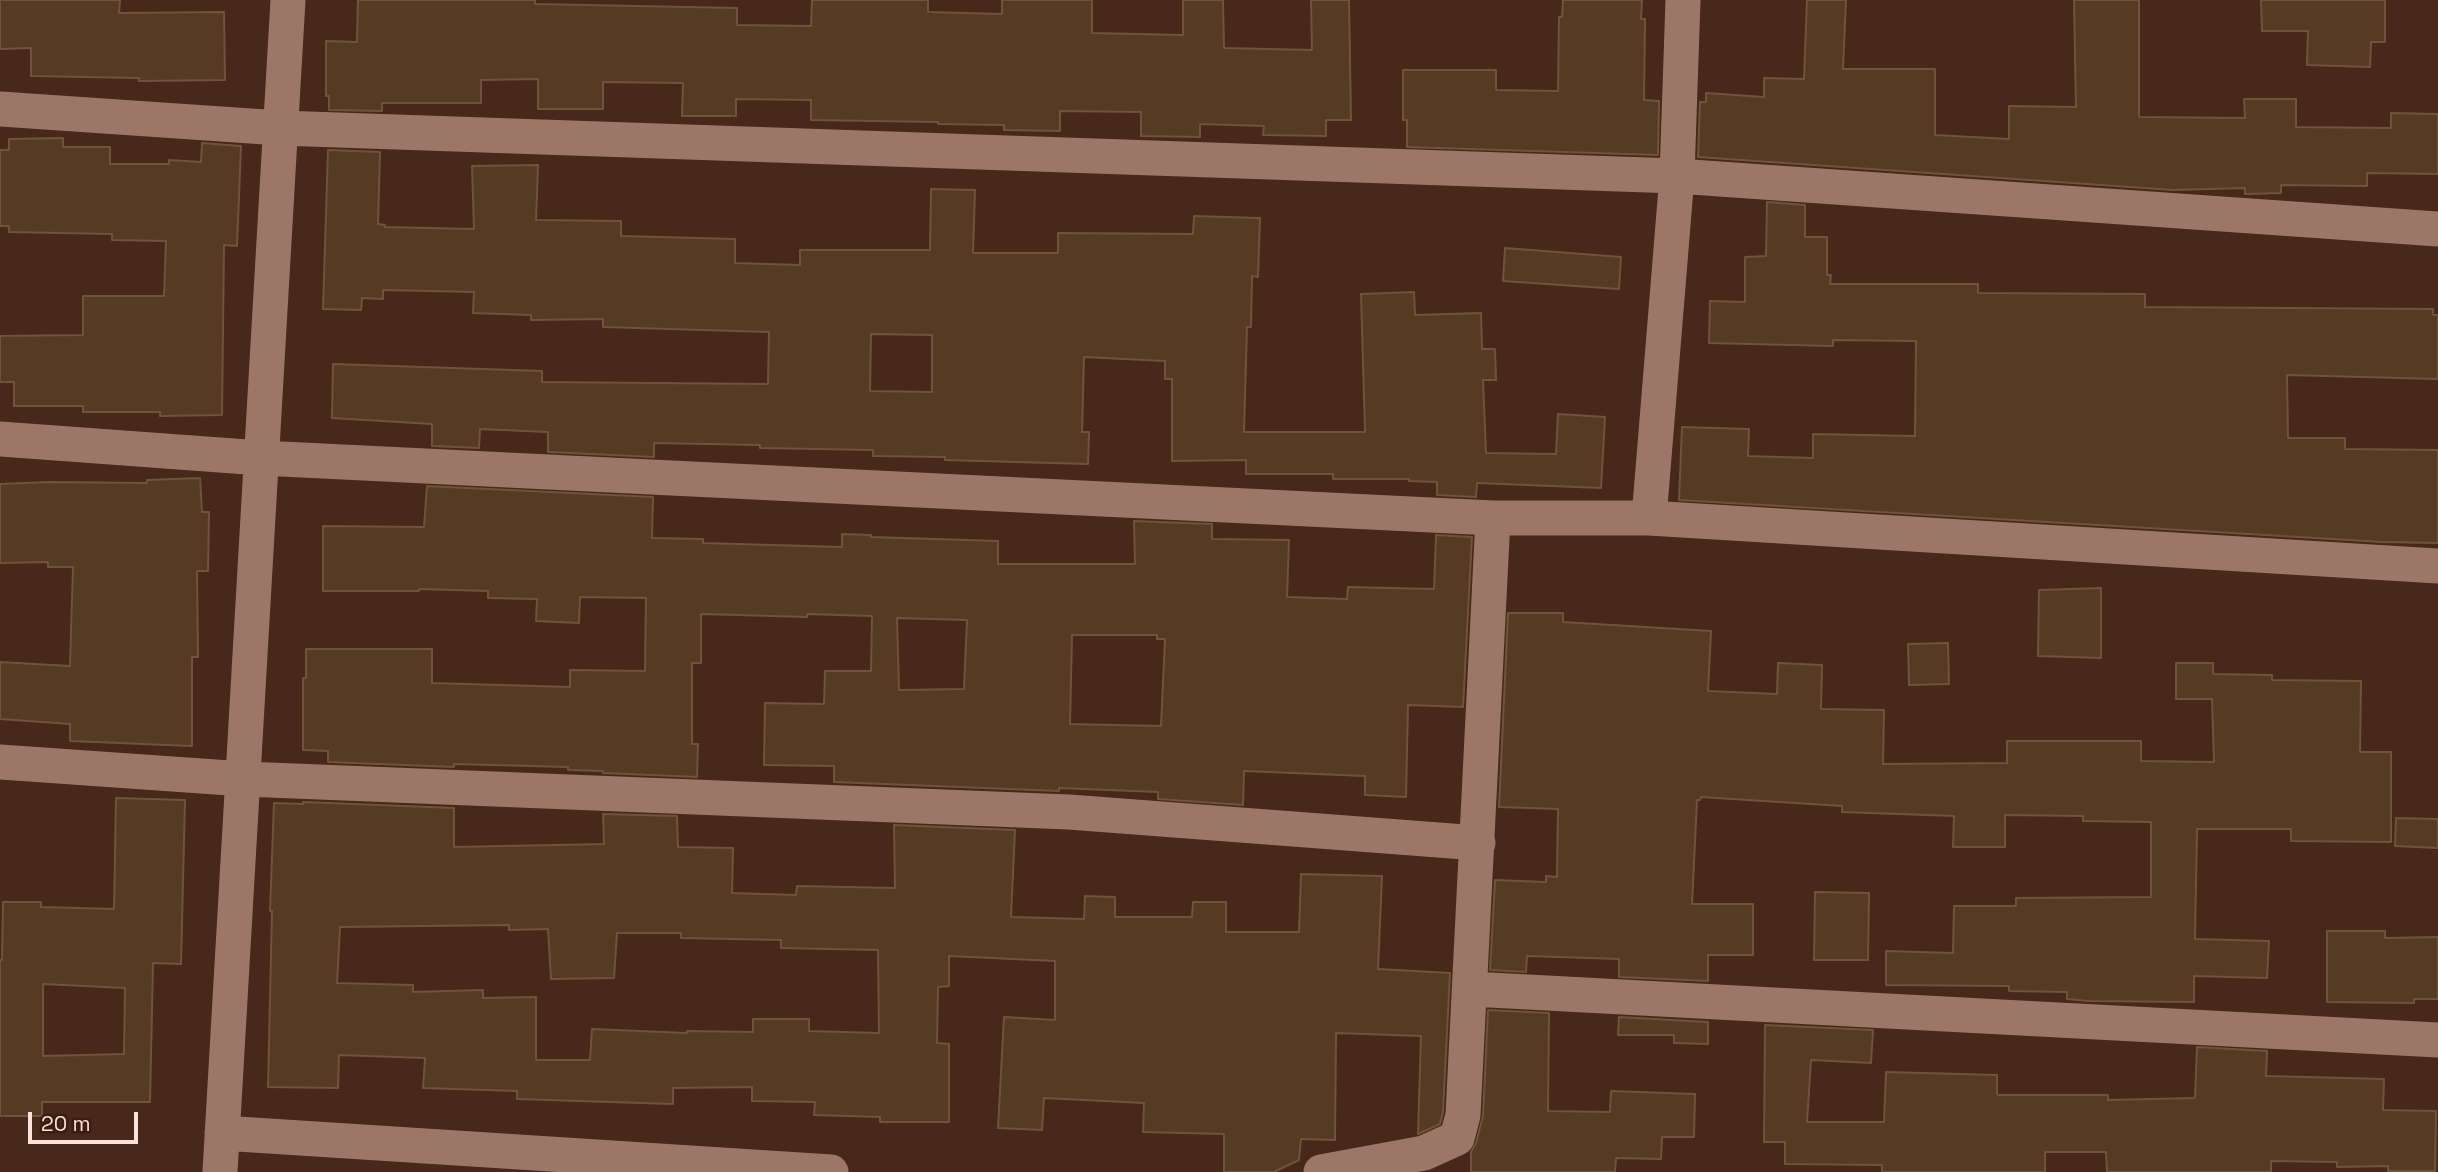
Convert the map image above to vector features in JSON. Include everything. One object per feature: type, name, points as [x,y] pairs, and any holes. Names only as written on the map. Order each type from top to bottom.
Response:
[{"type":"street","points":[[220,1172],[288,0]]},
{"type":"street","points":[[1649,518],[1677,176],[1683,0]]},
{"type":"street","points":[[0,109],[280,128],[1677,176],[2438,229]]},
{"type":"street","points":[[0,439],[261,458],[1493,518],[1649,518],[2438,566]]},
{"type":"street","points":[[1321,1172],[1424,1153],[1457,1138],[1463,1115],[1471,989],[1493,518]]},
{"type":"street","points":[[0,762],[244,779],[1069,812],[1478,843]]},
{"type":"street","points":[[1471,989],[2438,1040]]},
{"type":"street","points":[[222,1133],[831,1172]]},
{"type":"building","points":[[0,0],[120,0],[119,13],[224,12],[225,80],[139,81],[139,78],[31,76],[31,48],[0,49]]},
{"type":"building","points":[[358,0],[535,0],[535,4],[737,8],[737,25],[811,26],[812,0],[928,0],[928,12],[1002,14],[1002,0],[1092,0],[1092,33],[1183,35],[1183,0],[1223,0],[1224,48],[1312,50],[1311,0],[1349,0],[1351,120],[1326,120],[1326,136],[1263,135],[1264,126],[1200,124],[1200,137],[1141,136],[1141,112],[1060,111],[1060,131],[1004,130],[1004,125],[938,122],[811,120],[811,100],[736,99],[736,116],[682,116],[683,83],[603,82],[603,109],[538,109],[538,79],[481,80],[481,103],[382,103],[382,111],[329,110],[329,96],[326,96],[326,41],[357,42]]},
{"type":"building","points":[[1563,0],[1642,0],[1641,19],[1645,19],[1644,100],[1659,101],[1658,155],[1407,147],[1407,120],[1403,120],[1403,70],[1496,70],[1496,90],[1558,91],[1559,17],[1562,17]]},
{"type":"building","points":[[1807,0],[1846,0],[1843,69],[1935,69],[1935,135],[2009,139],[2009,106],[2076,107],[2074,0],[2139,0],[2139,117],[2245,118],[2244,99],[2296,99],[2296,127],[2391,128],[2391,113],[2438,114],[2438,174],[2367,173],[2367,186],[2281,185],[2281,193],[2245,194],[2245,188],[2173,190],[1698,157],[1700,102],[1706,102],[1706,93],[1764,97],[1764,78],[1804,79]]},
{"type":"building","points":[[2261,0],[2385,0],[2385,42],[2371,42],[2370,67],[2307,65],[2308,31],[2262,31]]},
{"type":"building","points":[[63,138],[63,147],[110,147],[110,164],[169,164],[169,160],[201,162],[202,143],[241,146],[237,246],[224,245],[222,415],[160,416],[160,412],[83,412],[83,406],[14,406],[14,382],[0,382],[0,336],[83,335],[83,296],[164,296],[166,241],[112,240],[112,234],[9,232],[9,226],[0,226],[0,150],[9,150],[9,139]]},
{"type":"building","points":[[328,150],[380,152],[378,224],[385,227],[474,229],[472,166],[538,165],[536,220],[621,221],[621,236],[735,239],[735,263],[800,265],[800,250],[930,250],[931,189],[975,190],[973,253],[1058,253],[1058,233],[1193,234],[1194,216],[1260,218],[1258,277],[1252,276],[1251,327],[1247,327],[1244,432],[1365,432],[1361,294],[1414,292],[1415,315],[1481,313],[1482,349],[1495,349],[1496,380],[1483,380],[1486,453],[1556,454],[1558,414],[1605,417],[1601,488],[1477,483],[1476,497],[1437,495],[1437,482],[1409,479],[1333,479],[1333,474],[1246,474],[1246,460],[1172,461],[1172,379],[1165,379],[1165,361],[1084,357],[1082,432],[1089,432],[1088,464],[873,456],[873,450],[760,448],[760,445],[654,443],[654,457],[548,452],[548,432],[480,429],[479,448],[432,446],[432,424],[332,418],[333,364],[542,371],[542,382],[768,384],[769,332],[603,327],[603,319],[531,320],[531,315],[473,313],[474,292],[383,290],[383,299],[362,298],[361,310],[323,309]],"holes":[[[871,334],[932,335],[932,392],[870,391]]]},
{"type":"building","points":[[1767,202],[1805,205],[1805,237],[1827,237],[1827,275],[1831,275],[1830,284],[1978,284],[1978,293],[2145,294],[2145,307],[2433,309],[2433,315],[2438,315],[2438,379],[2287,375],[2288,438],[2345,438],[2345,449],[2438,450],[2438,543],[2382,542],[1679,500],[1682,427],[1749,429],[1748,456],[1813,458],[1813,434],[1915,436],[1916,341],[1833,340],[1833,346],[1709,343],[1710,301],[1745,302],[1745,257],[1766,256]]},
{"type":"building","points":[[1505,248],[1621,257],[1619,289],[1503,281]]},
{"type":"building","points":[[200,478],[202,512],[209,512],[208,571],[197,571],[198,657],[192,657],[192,746],[70,741],[70,724],[0,719],[0,662],[70,666],[73,567],[48,567],[48,562],[0,563],[0,484],[147,483],[147,480]]},
{"type":"building","points":[[427,486],[653,497],[652,538],[703,539],[703,543],[842,547],[842,534],[998,541],[998,564],[1135,564],[1134,521],[1212,524],[1212,539],[1289,540],[1287,597],[1347,599],[1348,587],[1434,589],[1436,535],[1472,537],[1463,707],[1408,705],[1406,797],[1365,795],[1365,776],[1244,771],[1243,805],[1158,799],[1158,792],[834,782],[834,766],[764,765],[765,703],[824,704],[825,671],[871,671],[872,616],[701,614],[701,663],[692,663],[692,744],[698,744],[697,777],[603,773],[568,770],[568,767],[454,764],[454,767],[328,762],[328,751],[303,750],[303,678],[306,678],[306,649],[432,649],[432,683],[570,687],[570,670],[645,671],[646,598],[580,597],[579,623],[536,621],[537,599],[488,598],[488,591],[323,591],[323,526],[424,527]],"holes":[[[897,618],[967,620],[964,689],[899,690]],[[1072,635],[1157,635],[1157,639],[1165,639],[1161,726],[1070,724]]]},
{"type":"building","points":[[2101,588],[2101,658],[2038,656],[2039,590]]},
{"type":"building","points":[[1508,613],[1563,613],[1563,622],[1711,631],[1708,691],[1777,694],[1778,663],[1822,665],[1821,709],[1884,710],[1883,764],[2007,763],[2007,741],[2141,741],[2141,761],[2214,762],[2212,699],[2176,699],[2176,663],[2213,663],[2213,674],[2272,675],[2272,680],[2361,681],[2360,752],[2391,752],[2391,842],[2291,841],[2291,829],[2197,829],[2195,939],[2269,941],[2267,978],[2194,976],[2194,1002],[2089,1001],[2067,999],[2067,992],[2009,991],[2009,986],[1886,985],[1886,951],[1953,953],[1954,906],[2016,906],[2016,898],[2151,897],[2151,822],[2083,821],[2083,816],[2005,815],[2005,847],[1953,847],[1954,816],[1842,812],[1842,806],[1701,797],[1697,800],[1692,904],[1753,904],[1753,955],[1708,955],[1708,981],[1619,977],[1619,959],[1527,956],[1526,972],[1490,970],[1495,880],[1546,882],[1546,876],[1557,877],[1558,809],[1499,807]]},
{"type":"building","points":[[1948,643],[1949,684],[1909,685],[1908,644]]},
{"type":"building","points":[[116,798],[185,800],[181,964],[153,963],[150,1102],[42,1102],[42,1116],[0,1116],[0,960],[3,902],[41,902],[41,907],[114,909]],"holes":[[[43,984],[125,988],[124,1054],[43,1056]]]},
{"type":"building","points":[[274,803],[454,808],[454,847],[604,844],[603,814],[677,816],[678,847],[733,848],[732,893],[796,895],[797,886],[895,888],[894,825],[1015,830],[1011,917],[1084,919],[1085,896],[1115,897],[1115,917],[1192,917],[1193,902],[1226,902],[1226,932],[1299,932],[1301,874],[1382,876],[1378,969],[1450,973],[1443,1112],[1440,1124],[1418,1134],[1421,1036],[1336,1033],[1335,1140],[1301,1139],[1299,1160],[1274,1172],[1224,1172],[1224,1134],[1143,1132],[1144,1103],[1044,1098],[1042,1130],[998,1128],[1004,1017],[1055,1020],[1055,961],[949,956],[949,986],[938,987],[937,1043],[949,1044],[949,1122],[880,1122],[880,1117],[814,1115],[815,1102],[752,1101],[752,1087],[673,1088],[673,1104],[517,1099],[517,1091],[423,1088],[425,1058],[339,1055],[338,1088],[268,1087]],"holes":[[[509,925],[509,930],[548,929],[551,979],[614,978],[617,933],[681,933],[681,938],[781,940],[781,948],[878,950],[879,1033],[809,1031],[809,1019],[753,1019],[753,1032],[687,1033],[592,1029],[590,1060],[536,1060],[536,997],[483,998],[483,990],[413,992],[413,985],[337,983],[340,927]]]},
{"type":"building","points":[[2396,818],[2438,819],[2438,848],[2395,846]]},
{"type":"building","points":[[1815,892],[1869,893],[1868,960],[1814,960]]},
{"type":"building","points":[[2327,931],[2385,931],[2385,938],[2438,937],[2438,999],[2414,999],[2414,1003],[2327,1002]]},
{"type":"building","points":[[1488,1010],[1549,1013],[1548,1111],[1610,1112],[1611,1091],[1695,1094],[1694,1137],[1662,1137],[1661,1159],[1616,1158],[1615,1172],[1471,1172],[1471,1152],[1483,1116]]},
{"type":"building","points":[[1619,1017],[1708,1022],[1708,1044],[1674,1043],[1674,1035],[1618,1035]]},
{"type":"building","points":[[1765,1025],[1873,1030],[1871,1063],[1811,1060],[1807,1122],[1884,1122],[1886,1072],[1997,1075],[1998,1095],[2108,1095],[2108,1100],[2195,1098],[2197,1047],[2267,1051],[2266,1076],[2384,1079],[2383,1110],[2436,1111],[2435,1171],[2388,1171],[2388,1166],[2337,1167],[2337,1162],[2271,1161],[2271,1172],[2107,1172],[2106,1152],[2045,1152],[2045,1172],[1882,1172],[1882,1165],[1785,1164],[1785,1142],[1764,1142]]}]
